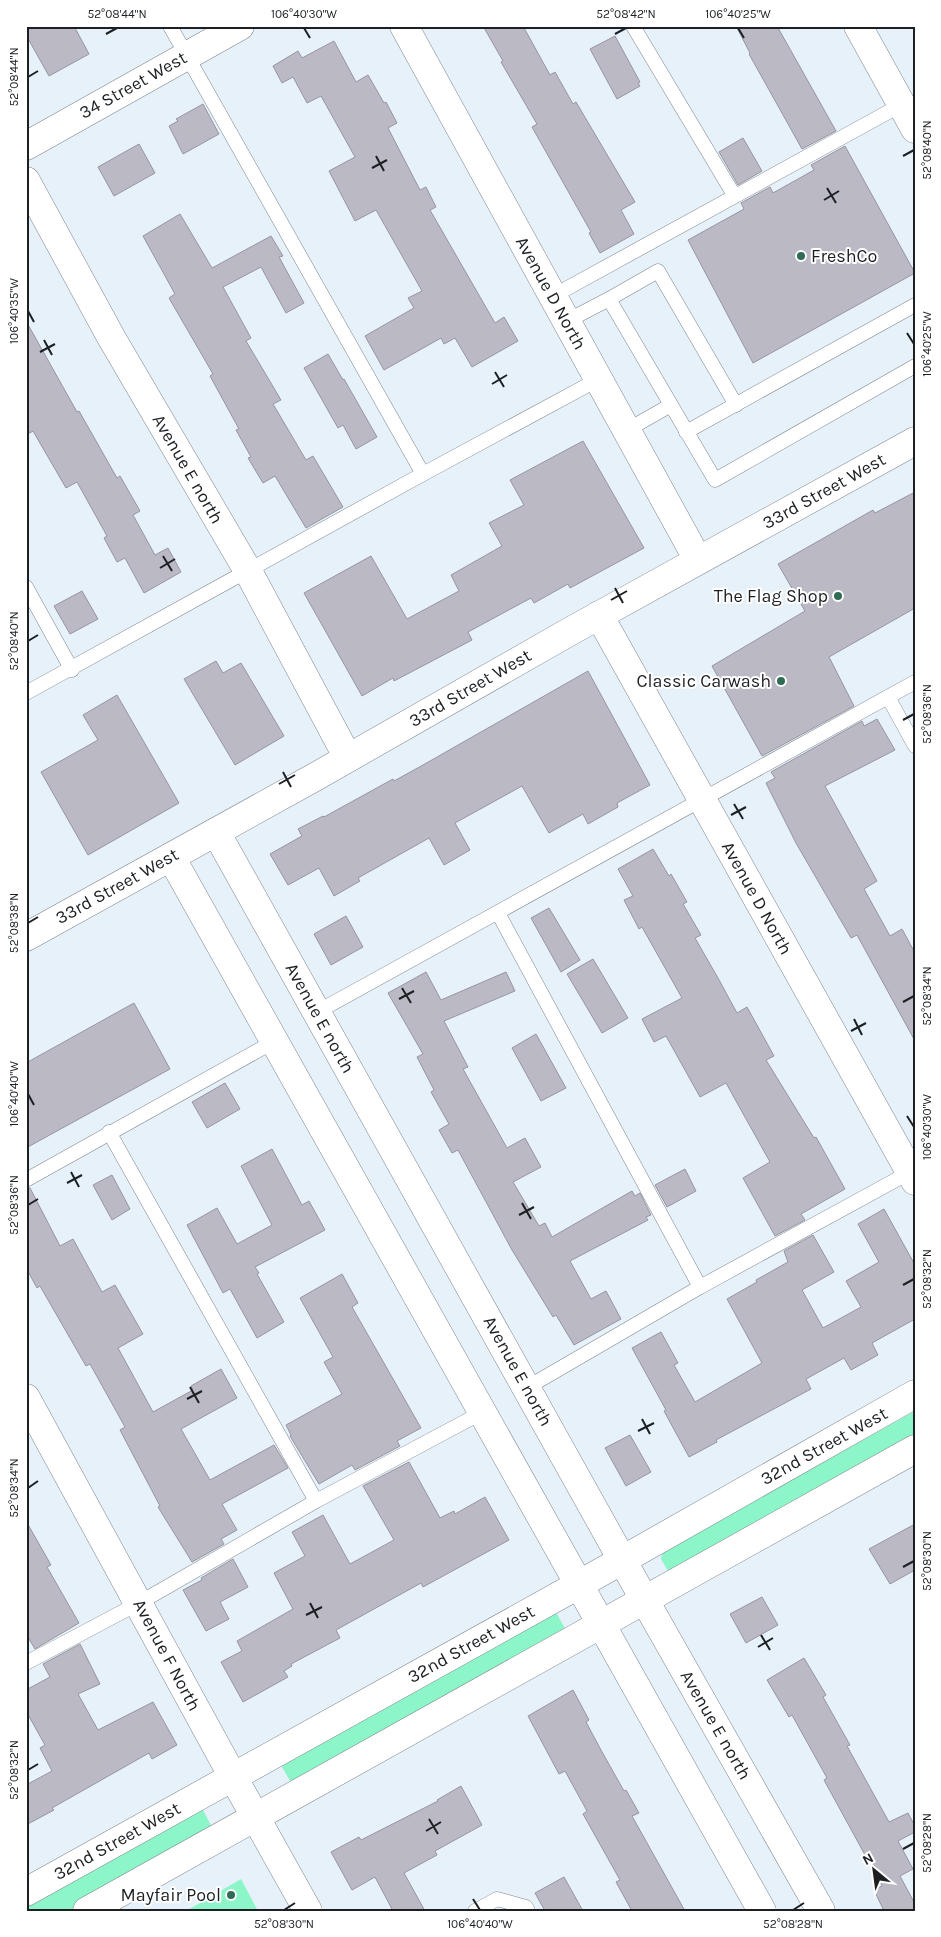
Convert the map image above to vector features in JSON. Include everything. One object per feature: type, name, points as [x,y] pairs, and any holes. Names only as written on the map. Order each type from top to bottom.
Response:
[{"type":"street","name":"34 Street West","points":[[26,146],[240,26]]},
{"type":"street","name":"Avenue D North","points":[[404,26],[698,560]]},
{"type":"street","points":[[858,26],[915,130]]},
{"type":"street","name":"Avenue E north","points":[[26,181],[111,337],[248,571],[348,758]]},
{"type":"street","name":"33rd Street West","points":[[26,937],[348,758],[599,615],[915,441]]},
{"type":"street","name":"Avenue D North","points":[[599,615],[913,1174]]},
{"type":"street","name":"Avenue E north","points":[[216,832],[528,1388],[644,1600],[821,1911]]},
{"type":"street","points":[[171,856],[603,1624],[762,1911]]},
{"type":"street","name":"32nd Street West","points":[[26,1892],[580,1584],[915,1394]]},
{"type":"street","name":"Avenue F North","points":[[26,1398],[308,1911]]},
{"type":"street","points":[[87,1911],[915,1449]]},
{"type":"lane","points":[[170,26],[423,474]]},
{"type":"lane","points":[[633,26],[734,195]]},
{"type":"lane","points":[[553,296],[900,105]]},
{"type":"lane","points":[[567,321],[658,271],[736,405]]},
{"type":"lane","points":[[609,299],[715,480],[915,366]]},
{"type":"lane","points":[[686,432],[915,305]]},
{"type":"lane","points":[[26,694],[423,474],[599,380]]},
{"type":"lane","points":[[626,430],[670,405]]},
{"type":"lane","points":[[26,587],[72,670]]},
{"type":"lane","points":[[317,1012],[915,682]]},
{"type":"lane","points":[[888,697],[915,746]]},
{"type":"lane","points":[[498,913],[700,1287]]},
{"type":"lane","points":[[26,1180],[275,1041]]},
{"type":"lane","points":[[109,1132],[316,1501]]},
{"type":"lane","points":[[528,1388],[700,1287],[913,1174]]},
{"type":"lane","points":[[26,1663],[139,1603],[316,1501],[483,1412]]},
{"type":"lane","points":[[475,1911],[497,1899],[526,1907],[528,1911]]},
{"type":"green space","points":[[915,1411],[915,1443],[671,1576],[661,1559],[662,1552]]},
{"type":"green space","points":[[553,1613],[557,1614],[568,1634],[293,1786],[282,1767],[284,1763]]},
{"type":"green space","points":[[203,1810],[213,1829],[211,1833],[72,1911],[26,1911],[26,1907]]},
{"type":"green space","name":"Mayfair Pool","points":[[241,1879],[258,1911],[186,1911]]},
{"type":"building","points":[[26,26],[74,26],[89,54],[49,76],[26,35]]},
{"type":"building","points":[[483,26],[523,26],[550,75],[555,72],[573,104],[576,102],[635,202],[621,210],[634,234],[600,253],[589,233],[591,232],[532,127],[537,124],[501,62],[503,61]]},
{"type":"building","points":[[736,26],[777,26],[836,131],[802,149],[749,54]]},
{"type":"building","points":[[615,36],[640,82],[638,83],[640,86],[617,99],[590,49]]},
{"type":"building","points":[[334,41],[356,82],[368,75],[384,103],[386,102],[397,123],[388,128],[420,190],[426,187],[436,207],[430,210],[495,323],[504,317],[518,341],[472,367],[455,338],[444,344],[441,338],[384,370],[365,336],[414,308],[408,298],[422,291],[376,210],[355,221],[329,171],[355,157],[321,96],[307,103],[293,77],[282,83],[273,66],[298,51],[302,58]]},
{"type":"building","points":[[203,104],[219,134],[183,154],[169,126],[178,121],[176,119]]},
{"type":"building","points":[[743,138],[762,171],[738,185],[719,152]]},
{"type":"building","points":[[139,144],[155,173],[114,196],[98,167]]},
{"type":"building","name":"FreshCo","points":[[845,146],[915,273],[753,363],[688,240],[744,209],[741,203],[770,187],[773,193],[814,170],[811,165]]},
{"type":"building","points":[[180,214],[212,268],[271,236],[283,256],[279,257],[304,303],[286,313],[261,267],[223,287],[251,338],[246,341],[281,400],[273,404],[306,460],[313,456],[343,507],[306,528],[275,476],[263,483],[248,458],[251,457],[236,430],[239,429],[210,376],[213,374],[169,298],[175,294],[143,236]]},
{"type":"building","points":[[26,321],[77,412],[79,411],[117,478],[120,476],[140,511],[133,515],[155,555],[168,548],[181,572],[144,593],[125,558],[117,562],[104,538],[107,536],[77,482],[66,488],[33,431],[26,435]]},
{"type":"building","points":[[328,354],[377,437],[356,449],[343,425],[338,428],[304,368]]},
{"type":"building","points":[[583,441],[644,548],[570,588],[568,584],[534,603],[531,598],[468,632],[472,640],[394,681],[393,678],[362,696],[304,593],[371,556],[407,619],[459,591],[451,575],[502,546],[489,523],[524,505],[510,480]]},
{"type":"building","points":[[915,492],[915,608],[829,657],[854,706],[762,756],[712,666],[805,611],[778,564],[873,510],[875,513]]},
{"type":"building","points":[[82,591],[98,619],[70,634],[54,606]]},
{"type":"building","points":[[216,661],[223,673],[241,663],[284,736],[235,765],[184,679]]},
{"type":"building","points":[[588,671],[650,785],[617,803],[618,807],[588,824],[583,814],[549,833],[522,786],[455,823],[470,850],[444,865],[429,838],[358,878],[360,881],[334,896],[319,868],[288,885],[270,854],[302,836],[298,829],[393,779],[394,781]]},
{"type":"building","points":[[117,695],[179,803],[88,855],[41,772],[98,740],[83,715]]},
{"type":"building","points":[[877,719],[895,750],[825,786],[877,881],[864,889],[890,936],[902,929],[915,953],[915,1041],[857,935],[851,938],[796,843],[766,783],[775,778],[771,772],[862,721],[864,726]]},
{"type":"building","points":[[653,849],[669,876],[671,874],[687,902],[683,904],[701,935],[695,938],[737,1013],[747,1007],[774,1056],[766,1060],[814,1138],[816,1137],[845,1189],[801,1214],[805,1220],[775,1236],[743,1178],[770,1162],[726,1083],[700,1097],[666,1036],[654,1042],[642,1019],[682,998],[642,927],[639,929],[624,900],[633,896],[618,869]]},
{"type":"building","points":[[549,908],[580,960],[561,972],[531,918]]},
{"type":"building","points":[[346,916],[363,947],[331,965],[314,934]]},
{"type":"building","points":[[593,959],[628,1018],[602,1033],[567,974]]},
{"type":"building","points":[[426,972],[441,1000],[506,972],[515,991],[444,1021],[468,1067],[463,1069],[507,1148],[525,1138],[541,1167],[513,1182],[539,1226],[545,1223],[552,1237],[632,1191],[635,1196],[640,1193],[651,1215],[646,1217],[648,1220],[570,1261],[591,1299],[606,1291],[621,1319],[574,1345],[556,1315],[553,1317],[512,1250],[458,1150],[452,1153],[439,1130],[449,1124],[431,1092],[434,1090],[417,1057],[423,1054],[388,993]]},
{"type":"building","points":[[134,1003],[170,1069],[26,1148],[26,1063]]},
{"type":"building","points":[[536,1034],[566,1088],[541,1101],[512,1048]]},
{"type":"building","points":[[225,1083],[240,1109],[207,1128],[192,1102]]},
{"type":"building","points":[[272,1149],[302,1205],[309,1201],[325,1230],[255,1267],[284,1322],[257,1338],[230,1289],[223,1293],[187,1225],[217,1208],[237,1244],[272,1225],[241,1166]]},
{"type":"building","points":[[685,1169],[696,1191],[667,1207],[655,1185]]},
{"type":"building","points":[[112,1175],[130,1209],[112,1220],[93,1185]]},
{"type":"building","points":[[30,1188],[60,1246],[73,1239],[102,1292],[115,1285],[143,1334],[118,1348],[153,1412],[193,1390],[191,1386],[221,1369],[237,1398],[181,1429],[210,1480],[274,1445],[288,1468],[222,1504],[237,1530],[221,1539],[224,1544],[192,1562],[158,1507],[160,1506],[120,1430],[125,1427],[90,1364],[86,1366],[40,1286],[37,1288],[26,1268],[26,1189]]},
{"type":"building","points":[[884,1209],[915,1265],[915,1319],[872,1343],[878,1355],[851,1370],[844,1358],[806,1379],[811,1389],[716,1440],[717,1442],[689,1457],[632,1348],[661,1332],[678,1363],[674,1365],[695,1402],[762,1363],[727,1299],[788,1262],[784,1251],[813,1235],[834,1272],[802,1290],[823,1328],[861,1307],[846,1281],[879,1262],[858,1224]]},
{"type":"building","points":[[342,1274],[358,1303],[352,1307],[421,1428],[397,1441],[400,1446],[355,1470],[352,1465],[319,1484],[290,1436],[286,1425],[342,1394],[324,1362],[333,1357],[300,1298]]},
{"type":"building","points":[[630,1435],[651,1472],[626,1486],[605,1448]]},
{"type":"building","points":[[409,1462],[440,1518],[454,1511],[455,1514],[485,1497],[509,1540],[423,1587],[421,1583],[336,1630],[340,1638],[291,1664],[292,1666],[284,1671],[288,1677],[243,1702],[221,1662],[242,1651],[237,1641],[293,1609],[274,1573],[305,1556],[292,1532],[323,1515],[350,1564],[394,1540],[363,1486]]},
{"type":"building","points":[[26,1521],[51,1565],[47,1567],[79,1623],[35,1649],[26,1634]]},
{"type":"building","points":[[915,1524],[915,1570],[890,1584],[869,1549]]},
{"type":"building","points":[[233,1559],[248,1587],[220,1602],[229,1619],[206,1631],[183,1590],[202,1580],[201,1578]]},
{"type":"building","points":[[762,1597],[778,1625],[746,1643],[730,1614]]},
{"type":"building","points":[[80,1644],[100,1684],[78,1694],[98,1730],[153,1702],[177,1745],[152,1759],[149,1753],[52,1808],[54,1810],[26,1825],[26,1785],[52,1771],[40,1748],[45,1745],[26,1711],[26,1690],[50,1677],[43,1664]]},
{"type":"building","points":[[804,1658],[826,1695],[823,1697],[850,1745],[847,1746],[889,1822],[908,1813],[915,1826],[915,1832],[898,1841],[913,1869],[900,1876],[915,1904],[915,1911],[884,1911],[874,1890],[882,1886],[824,1780],[827,1778],[792,1715],[789,1717],[767,1680]]},
{"type":"building","points":[[573,1690],[589,1720],[586,1722],[601,1750],[639,1813],[632,1816],[685,1911],[632,1911],[616,1882],[620,1880],[583,1814],[587,1811],[565,1771],[559,1774],[528,1716]]},
{"type":"building","points":[[461,1786],[482,1825],[435,1851],[437,1855],[404,1873],[425,1911],[393,1911],[375,1877],[352,1890],[331,1852],[359,1837],[361,1840],[438,1801]]},
{"type":"building","points":[[564,1877],[583,1911],[545,1911],[535,1893]]},
{"type":"place","name":"FreshCo","points":[[801,256]]},
{"type":"place","name":"The Flag Shop","points":[[838,596]]},
{"type":"place","name":"Classic Carwash","points":[[781,681]]},
{"type":"place","name":"Mayfair Pool","points":[[231,1895]]}]
